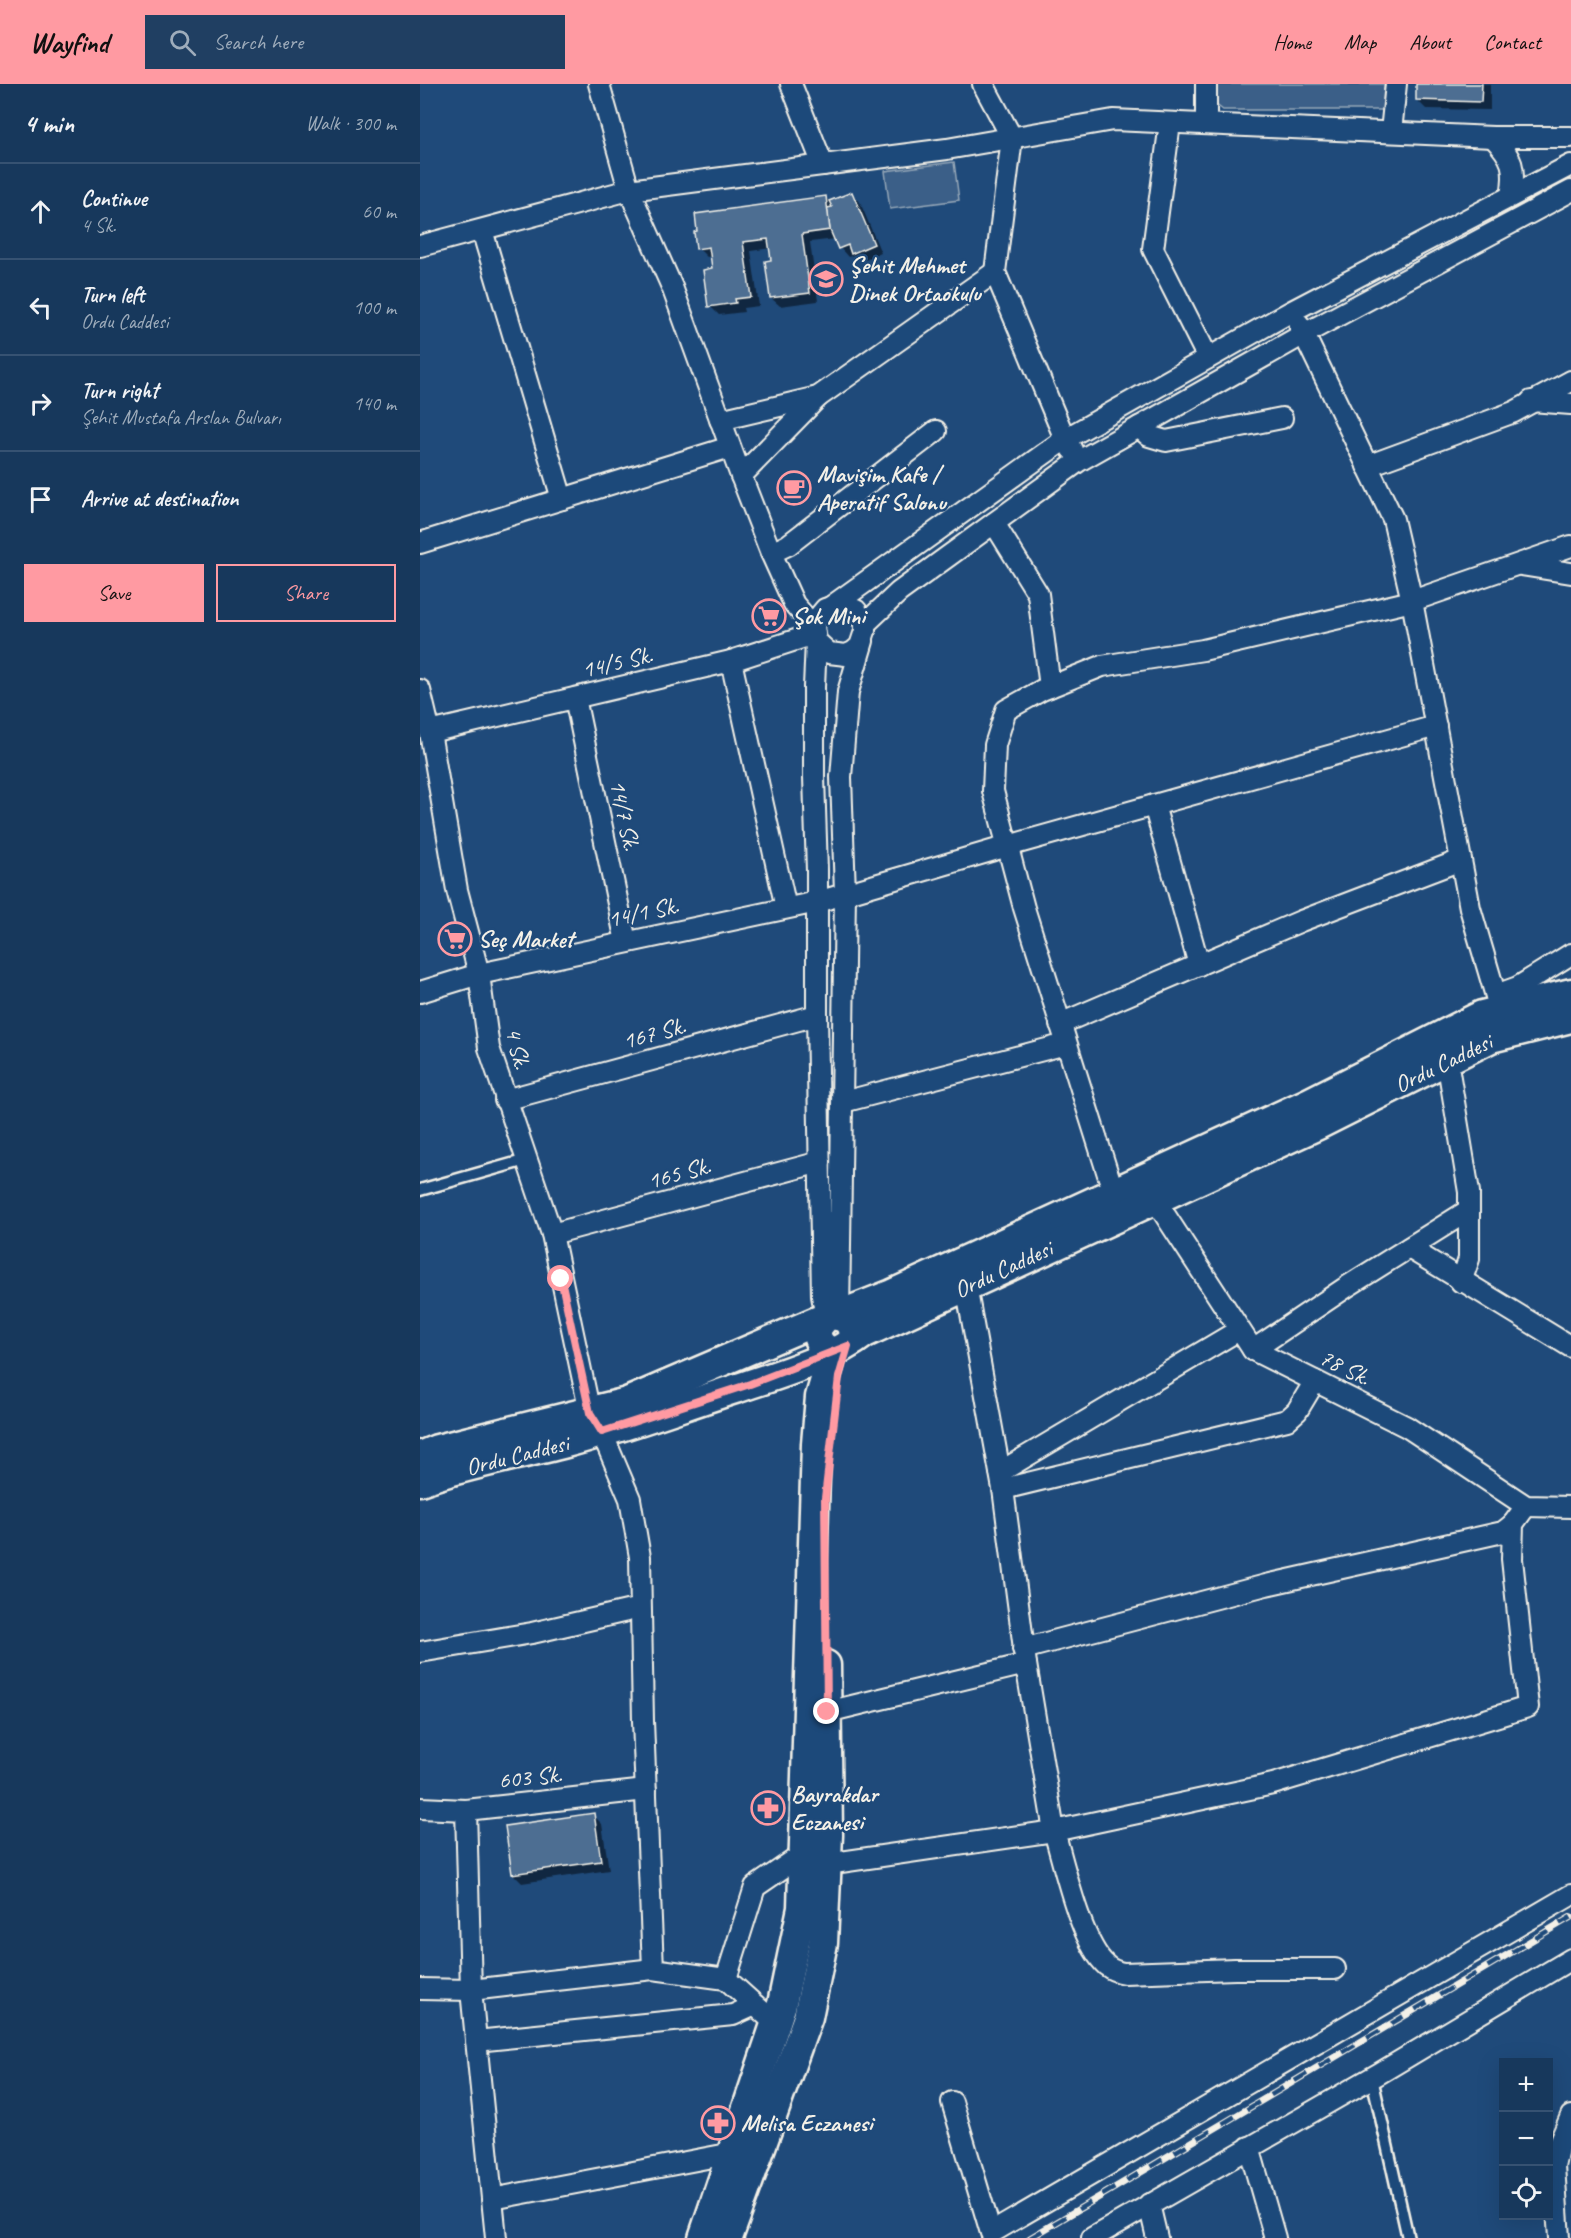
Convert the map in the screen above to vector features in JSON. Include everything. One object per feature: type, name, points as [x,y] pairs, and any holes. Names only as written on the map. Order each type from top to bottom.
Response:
[{"type":"main road","name":"Ordu Caddesi","points":[[1148,1189],[1308,1103],[1482,1015],[1498,1002],[1571,993]]},
{"type":"main road","name":"Ordu Caddesi","points":[[420,1456],[437,1449],[596,1423],[750,1384],[839,1334],[892,1294],[1148,1189],[1318,1125],[1491,1038],[1571,1018]]},
{"type":"main road","name":"Ordu Caddesi","points":[[839,1334],[865,1333],[966,1286],[1117,1203]]},
{"type":"main road","points":[[703,2238],[733,2153],[765,2014],[782,2004],[802,1908],[815,1859],[827,1712],[825,1498],[839,1377],[839,1334]]},
{"type":"main road","points":[[728,2238],[808,2016],[823,1943],[815,1859],[816,1444],[820,1397],[839,1334]]},
{"type":"main road","name":"Ordu Caddesi","points":[[420,1481],[445,1472],[566,1443],[596,1423]]},
{"type":"street","points":[[599,84],[629,190],[672,287],[771,553],[794,604],[815,634],[829,653],[846,655],[860,646],[864,631],[899,592],[1079,461],[1304,334],[1571,191]]},
{"type":"street","points":[[790,84],[823,165]]},
{"type":"street","points":[[983,84],[1012,138],[994,272],[1065,439],[1079,461]]},
{"type":"street","points":[[1206,84],[1206,124]]},
{"type":"street","points":[[1391,132],[1396,84]]},
{"type":"street","points":[[420,246],[629,190],[947,149],[1113,120],[1493,137],[1571,137]]},
{"type":"street","points":[[1170,123],[1153,249],[1208,358]]},
{"type":"street","points":[[1493,137],[1508,153],[1512,164],[1515,174],[1511,196]]},
{"type":"street","points":[[839,1334],[822,1296],[814,754],[815,634],[820,614],[1065,439],[1292,311],[1571,165]]},
{"type":"street","points":[[482,230],[562,500]]},
{"type":"street","points":[[741,476],[818,397],[994,272]]},
{"type":"street","points":[[1292,311],[1393,519],[1412,601],[1470,908],[1498,1002],[1571,954]]},
{"type":"street","points":[[1367,466],[1514,412],[1571,381]]},
{"type":"street","points":[[720,420],[818,397]]},
{"type":"street","points":[[1531,401],[1571,404]]},
{"type":"street","points":[[1139,427],[1149,436],[1166,441],[1282,417]]},
{"type":"street","points":[[771,553],[788,545],[936,431]]},
{"type":"street","points":[[420,543],[730,447]]},
{"type":"street","points":[[994,523],[1038,594],[1050,687]]},
{"type":"street","points":[[1117,1203],[1066,1044],[993,791],[995,745],[1006,710],[1050,687],[1102,666],[1203,650],[1412,601],[1571,546]]},
{"type":"street","points":[[1519,564],[1571,573]]},
{"type":"street","points":[[832,606],[848,606],[856,610],[864,631],[848,692],[842,766],[845,893],[839,1334]]},
{"type":"street","name":"14/5 Sk.","points":[[430,732],[731,661],[815,634]]},
{"type":"street","points":[[731,661],[786,908]]},
{"type":"street","name":"4 Sk.","points":[[420,690],[430,732],[457,890],[479,974],[489,1048],[552,1234],[596,1423],[630,1499],[640,1557],[653,1969]]},
{"type":"street","name":"14/7 Sk.","points":[[575,698],[626,942]]},
{"type":"street","name":"14/1 Sk.","points":[[420,992],[479,974],[817,902],[1436,726]]},
{"type":"street","points":[[1154,805],[1199,965]]},
{"type":"street","points":[[1060,1024],[1300,921],[1461,860]]},
{"type":"street","name":"167 Sk.","points":[[505,1100],[817,1015]]},
{"type":"street","points":[[843,1102],[1066,1044]]},
{"type":"street","points":[[1447,1060],[1469,1192],[1469,1259],[1461,1282]]},
{"type":"street","name":"165 Sk.","points":[[552,1234],[820,1162]]},
{"type":"street","name":"78 Sk.","points":[[1148,1189],[1253,1350],[1407,1426],[1526,1506]]},
{"type":"street","points":[[1253,1350],[1469,1210]]},
{"type":"street","points":[[1409,1248],[1461,1282],[1571,1347]]},
{"type":"street","points":[[966,1286],[1002,1480],[1024,1657],[1054,1831],[1080,1919],[1101,1960],[1112,1969],[1124,1973],[1235,1969],[1335,1969]]},
{"type":"street","points":[[1002,1480],[1239,1330]]},
{"type":"street","points":[[1002,1480],[1287,1420],[1297,1411],[1314,1381]]},
{"type":"street","points":[[827,1712],[1024,1657],[1266,1585],[1503,1532],[1513,1524],[1526,1506],[1571,1507]]},
{"type":"street","points":[[726,1979],[755,1887],[815,1859],[1054,1831],[1273,1784],[1528,1707],[1512,1559],[1513,1524]]},
{"type":"street","points":[[420,1652],[532,1633],[640,1608]]},
{"type":"street","name":"603 Sk.","points":[[420,1808],[466,1810],[646,1790]]},
{"type":"street","points":[[466,1810],[471,1990],[496,2238]]},
{"type":"street","points":[[952,2102],[991,2233],[1571,1895]]},
{"type":"street","points":[[1092,2238],[1372,2078],[1571,1959]]},
{"type":"street","points":[[420,1989],[471,1990],[653,1969],[726,1979],[765,2014]]},
{"type":"street","points":[[476,2041],[733,2014],[765,2014]]},
{"type":"street","points":[[1559,2238],[1554,2166],[1559,2144],[1571,2116]]},
{"type":"street","points":[[1249,2147],[1275,2238]]},
{"type":"street","points":[[492,2199],[733,2153]]},
{"type":"street","points":[[1149,2204],[1157,2238]]},
{"type":"lane","points":[[420,1190],[526,1160]]},
{"type":"lane","points":[[1372,2078],[1408,2238]]},
{"type":"shaded area","points":[[1214,84],[1384,84],[1383,110],[1223,110],[1214,103]]},
{"type":"shaded area","points":[[954,162],[959,200],[890,209],[885,171]]},
{"type":"building","points":[[1416,84],[1482,84],[1481,102],[1416,100]]},
{"type":"building","points":[[852,192],[874,244],[851,254],[848,245],[838,249],[830,230],[827,208],[832,207],[829,201]]},
{"type":"building","points":[[826,196],[830,230],[802,234],[810,293],[770,298],[765,261],[771,260],[768,239],[743,242],[751,297],[735,299],[736,303],[708,307],[703,270],[712,268],[709,247],[696,249],[695,214]]},
{"type":"building","points":[[594,1813],[601,1861],[512,1874],[505,1826]]},
{"type":"railway","points":[[1030,2238],[1571,1917]]},
{"type":"place","name":"Şehit Mehmet Dinek Ortaokulu","points":[[826,279]]},
{"type":"place","name":"Mavişim Kafe / Aperatif Salonu","points":[[794,488]]},
{"type":"place","name":"Şok Mini","points":[[769,616]]},
{"type":"place","name":"Seç Market","points":[[455,939]]},
{"type":"place","name":"Bayrakdar Eczanesi","points":[[768,1808]]},
{"type":"place","name":"Melisa Eczanesi","points":[[718,2123]]},
{"type":"route","points":[[561,1279],[590,1413],[602,1432],[750,1384],[848,1346],[839,1377],[825,1498],[827,1712]]}]
